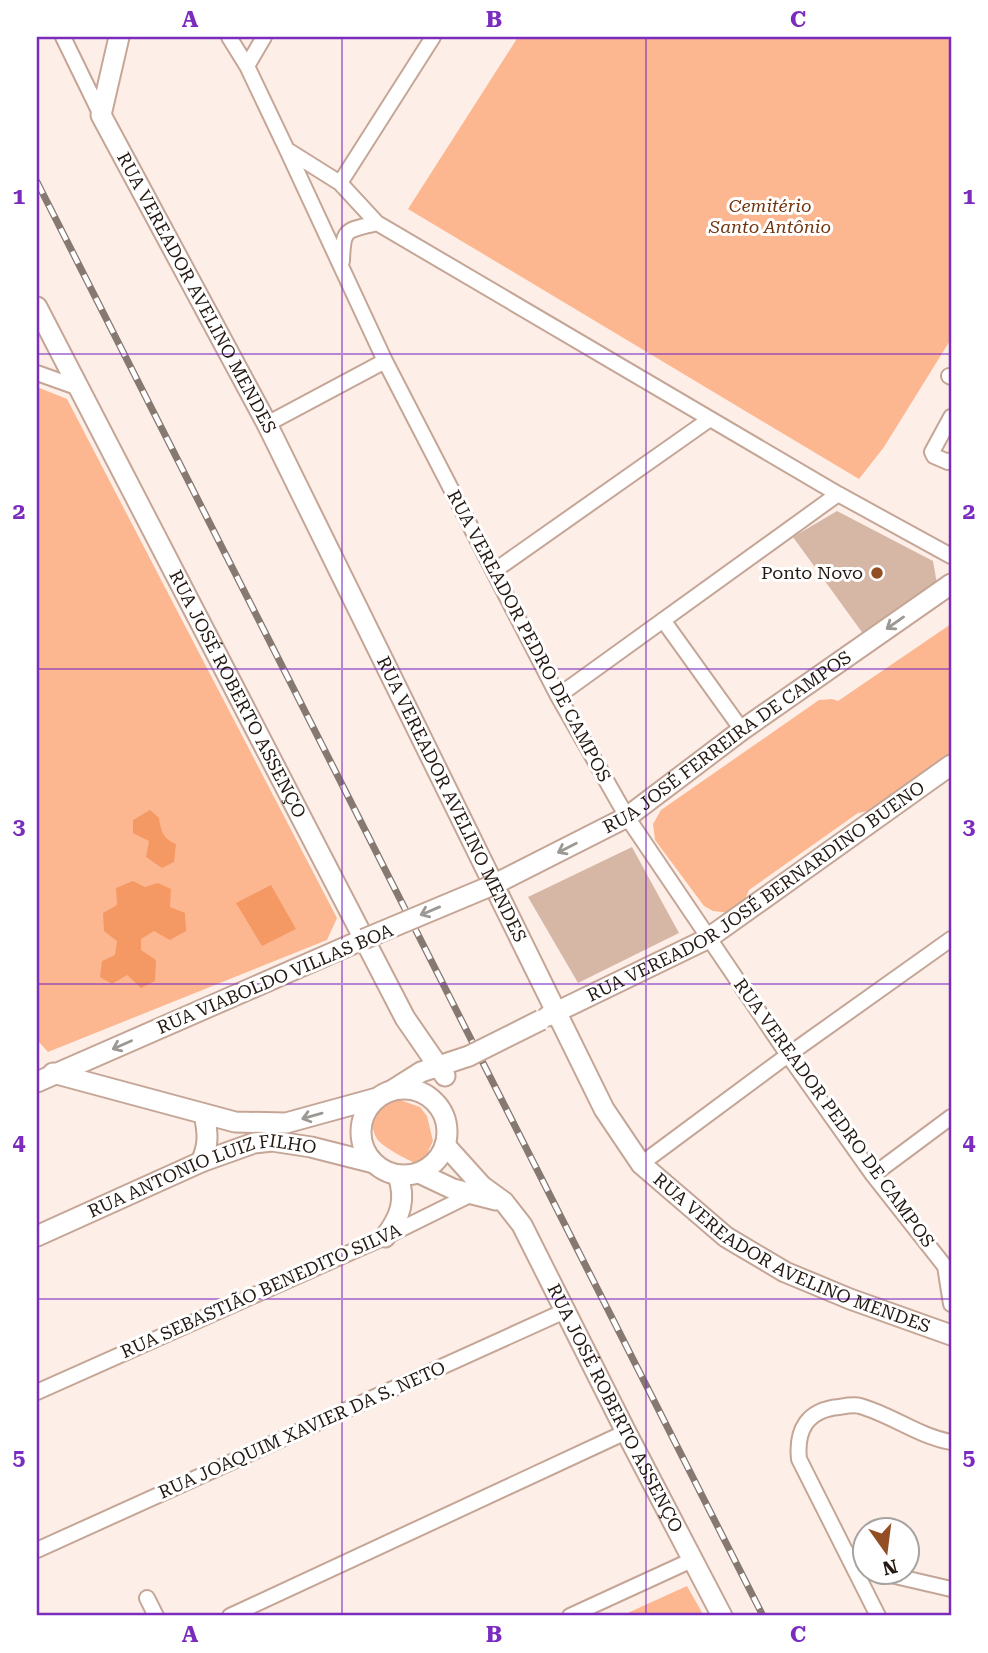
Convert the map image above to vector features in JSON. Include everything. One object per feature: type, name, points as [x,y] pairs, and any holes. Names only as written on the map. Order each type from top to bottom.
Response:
[{"type":"main road","points":[[101,115],[119,37]]},
{"type":"main road","name":"RUA VEREADOR AVELINO MENDES","points":[[101,115],[267,424],[493,885],[549,1016],[604,1109],[641,1164],[726,1237],[785,1272],[850,1299],[951,1335]]},
{"type":"main road","name":"RUA JOSÉ ROBERTO ASSENÇO","points":[[37,307],[405,1018],[442,1071]]},
{"type":"main road","name":"RUA JOSÉ FERREIRA DE CAMPOS","points":[[493,885],[626,817],[741,730],[951,584]]},
{"type":"main road","name":"RUA VEREADOR JOSÉ BERNARDINO BUENO","points":[[384,1095],[410,1077],[442,1071],[707,939],[951,765]]},
{"type":"main road","name":"RUA VIABOLDO VILLAS BOA","points":[[37,1082],[493,885]]},
{"type":"main road","points":[[37,1068],[204,1115],[235,1122],[272,1125],[310,1118],[384,1095],[405,1089],[420,1092],[433,1100],[442,1111],[446,1123],[445,1145],[439,1157],[419,1173],[390,1173],[374,1163],[363,1148],[360,1130],[366,1112],[384,1095]]},
{"type":"main road","points":[[433,1100],[442,1071]]},
{"type":"main road","points":[[201,1162],[208,1148],[209,1135],[204,1115]]},
{"type":"main road","name":"RUA ANTONIO LUIZ FILHO","points":[[37,1236],[201,1162],[254,1143],[272,1141],[311,1147],[374,1163]]},
{"type":"main road","points":[[445,1145],[477,1190]]},
{"type":"main road","name":"RUA JOSÉ ROBERTO ASSENÇO","points":[[419,1173],[441,1185],[477,1190],[503,1202],[522,1225],[722,1616]]},
{"type":"main road","points":[[385,1237],[401,1213],[403,1198],[398,1175]]},
{"type":"street","points":[[63,37],[101,115]]},
{"type":"street","name":"RUA VEREADOR PEDRO DE CAMPOS","points":[[229,37],[247,66],[385,361],[558,696],[626,817],[707,939],[950,1284]]},
{"type":"street","points":[[247,66],[264,37]]},
{"type":"street","points":[[340,183],[433,37]]},
{"type":"street","points":[[287,150],[340,183],[377,223],[838,494],[951,556]]},
{"type":"street","points":[[342,266],[343,237],[349,230],[377,223]]},
{"type":"street","points":[[267,424],[385,361]]},
{"type":"street","points":[[37,373],[79,388]]},
{"type":"street","points":[[951,417],[932,452],[942,460],[951,460]]},
{"type":"street","points":[[494,571],[710,419]]},
{"type":"street","points":[[558,696],[838,494]]},
{"type":"street","points":[[663,620],[741,730]]},
{"type":"street","points":[[641,1164],[951,939]]},
{"type":"street","points":[[873,1175],[951,1117]]},
{"type":"street","name":"RUA SEBASTIÃO BENEDITO SILVA","points":[[37,1392],[385,1237],[477,1190]]},
{"type":"street","name":"RUA JOAQUIM XAVIER DA S. NETO","points":[[37,1550],[566,1310]]},
{"type":"street","points":[[852,1555],[799,1459],[799,1436],[808,1419],[829,1408],[858,1405],[933,1438],[951,1442]]},
{"type":"street","points":[[230,1616],[626,1432]]},
{"type":"street","points":[[570,1616],[692,1560]]},
{"type":"street","points":[[922,1582],[951,1588]]},
{"type":"street","points":[[866,1586],[878,1616]]},
{"type":"street","points":[[147,1598],[156,1616]]},
{"type":"green space","name":"Cemitério Santo Antônio","points":[[518,37],[951,37],[951,339],[884,447],[859,479],[408,209]]},
{"type":"green space","points":[[37,387],[67,399],[337,918],[327,940],[48,1052],[37,1040]]},
{"type":"green space","points":[[951,624],[951,756],[877,809],[858,813],[749,890],[742,906],[731,913],[713,911],[704,906],[655,840],[653,824],[661,810],[819,700],[838,701]]},
{"type":"green space","points":[[400,1100],[420,1107],[427,1116],[433,1141],[424,1160],[417,1164],[385,1146],[377,1139],[374,1131],[371,1116],[388,1102]]},
{"type":"green space","points":[[687,1586],[704,1616],[621,1616]]},
{"type":"shaded area","points":[[150,810],[159,818],[165,837],[176,844],[174,862],[162,868],[146,857],[149,841],[133,833],[133,820]]},
{"type":"shaded area","points":[[133,881],[145,887],[158,883],[171,889],[170,907],[185,913],[186,931],[170,940],[154,931],[141,939],[141,950],[156,960],[155,981],[141,988],[127,975],[112,984],[100,977],[102,961],[115,955],[117,941],[104,931],[103,913],[117,905],[116,888]]},
{"type":"shaded area","points":[[271,885],[296,929],[262,946],[236,903]]},
{"type":"building","name":"Ponto Novo","points":[[837,511],[933,561],[937,584],[864,635],[793,537]]},
{"type":"building","points":[[632,847],[679,933],[578,983],[528,897]]},
{"type":"railway","points":[[37,182],[763,1616]]},
{"type":"place","name":"Ponto Novo","points":[[877,573]]}]
